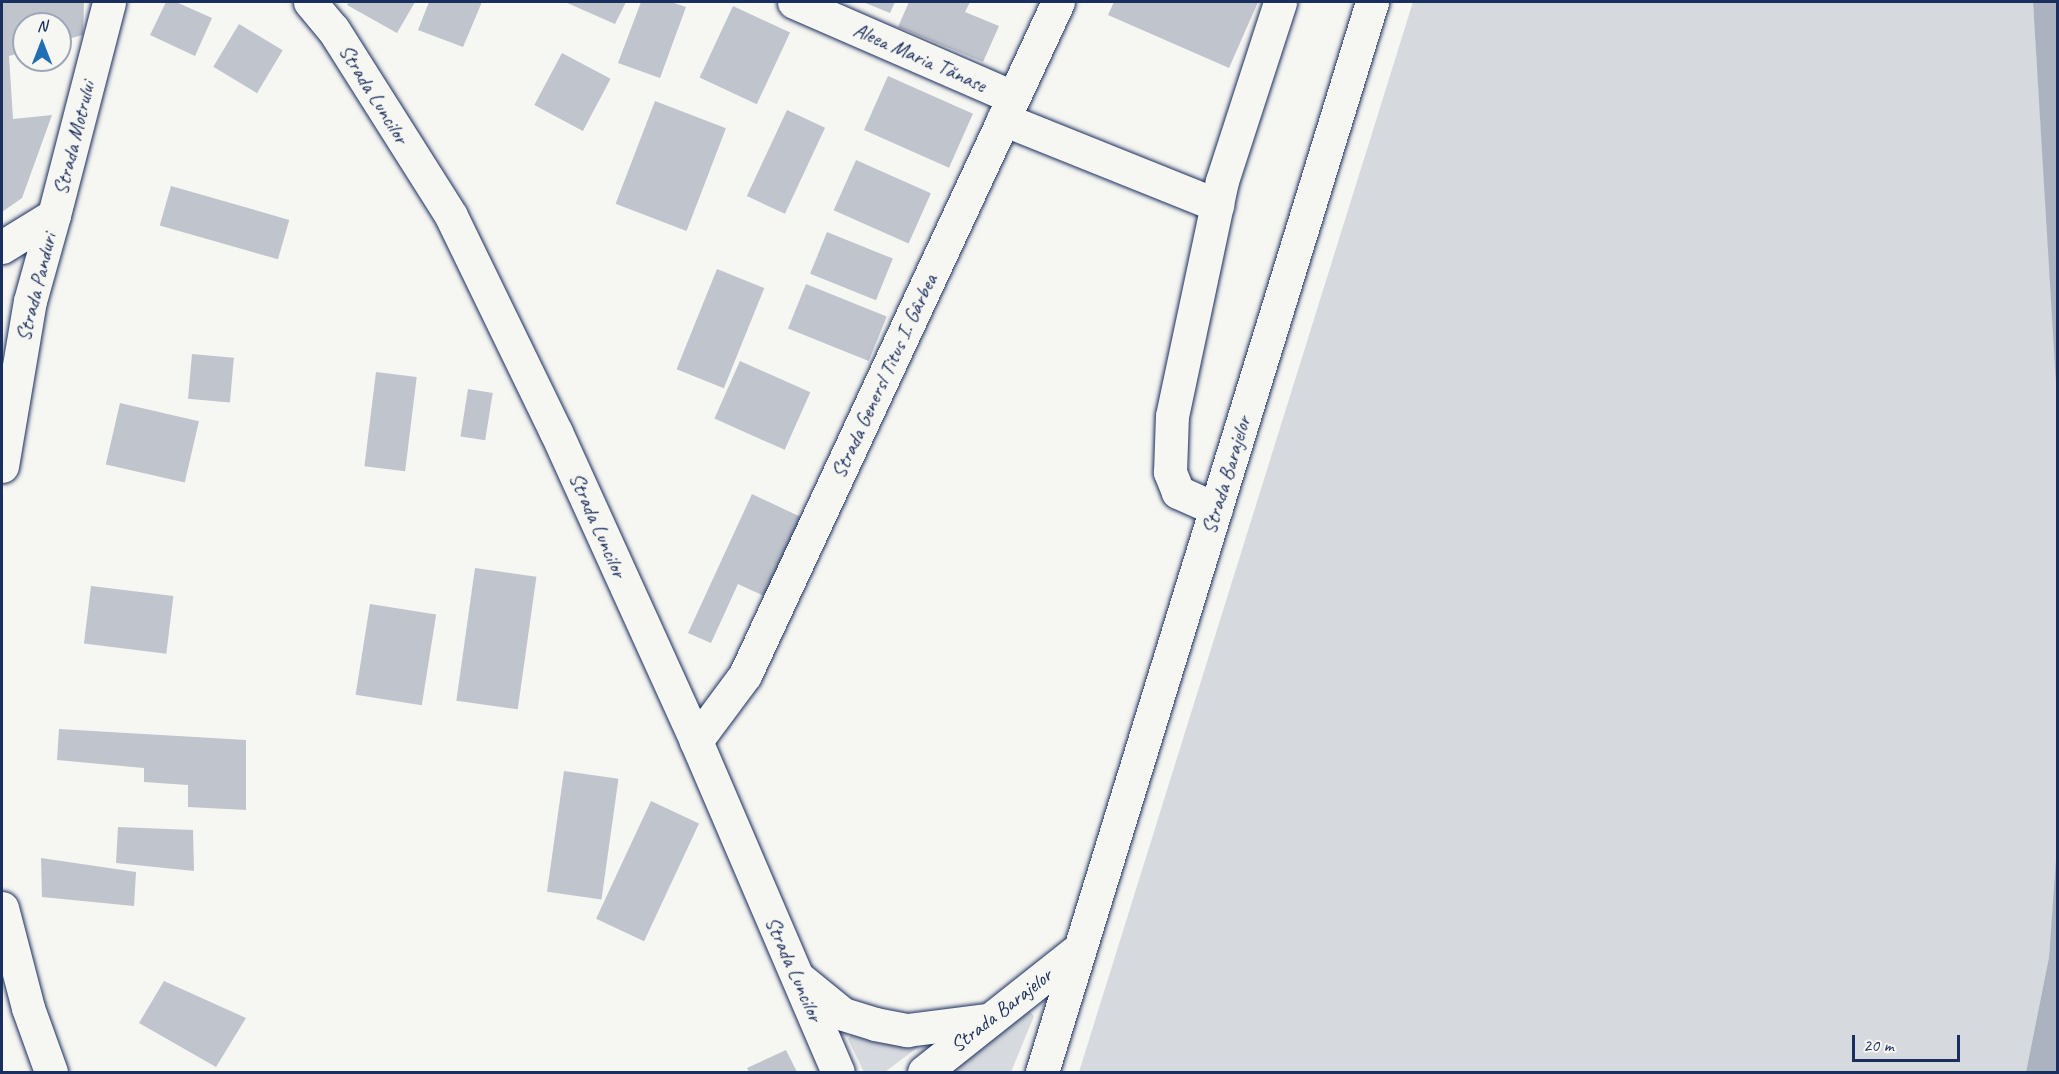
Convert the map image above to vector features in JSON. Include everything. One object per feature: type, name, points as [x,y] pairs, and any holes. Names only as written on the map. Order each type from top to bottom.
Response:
[{"type":"main road","name":"Strada Motrului","points":[[2,247],[54,215],[109,2]]},
{"type":"main road","name":"Strada Luncilor","points":[[310,2],[333,29],[451,216],[556,432],[696,741],[838,1072]]},
{"type":"main road","name":"Aleea Maria Tănase","points":[[794,2],[1008,108],[1217,205]]},
{"type":"main road","name":"Strada Genersl Titus I. Gârbea","points":[[696,741],[745,675],[1058,2]]},
{"type":"main road","points":[[1216,509],[1178,492],[1170,472],[1172,417],[1217,205],[1280,2]]},
{"type":"main road","name":"Strada Barajelor","points":[[1042,1072],[1372,2]]},
{"type":"main road","name":"Strada Panduri","points":[[2,466],[30,301],[54,215]]},
{"type":"main road","points":[[2,908],[28,1008],[51,1072]]},
{"type":"main road","name":"Strada Barajelor","points":[[924,1072],[1079,949]]},
{"type":"main road","points":[[796,975],[843,1014],[875,1024],[907,1030],[987,1020]]},
{"type":"shaded area","points":[[1413,2],[2033,2],[2058,400],[2058,846],[2049,957],[2026,1072],[1079,1072]]},
{"type":"shaded area","points":[[2033,2],[2057,2],[2057,400]]},
{"type":"shaded area","points":[[2057,846],[2057,1072],[2026,1072],[2049,957]]},
{"type":"shaded area","points":[[1028,1010],[1034,1016],[1011,1072],[945,1072]]},
{"type":"shaded area","points":[[851,1035],[878,1043],[918,1047],[885,1072],[864,1072],[848,1039]]},
{"type":"building","points":[[2,2],[84,2],[83,35],[72,38],[72,12],[12,12],[12,55],[9,56],[13,119],[52,115],[22,198],[2,212]]},
{"type":"building","points":[[166,2],[176,2],[212,18],[195,56],[150,35]]},
{"type":"building","points":[[349,2],[415,2],[397,33],[347,5]]},
{"type":"building","points":[[429,2],[482,2],[463,47],[418,30]]},
{"type":"building","points":[[565,2],[626,2],[615,24]]},
{"type":"building","points":[[641,2],[671,2],[686,7],[660,78],[618,63]]},
{"type":"building","points":[[863,2],[895,2],[890,13]]},
{"type":"building","points":[[909,2],[970,2],[965,12],[999,26],[983,62],[898,27]]},
{"type":"building","points":[[1114,2],[1258,2],[1229,68],[1108,15]]},
{"type":"building","points":[[733,6],[790,33],[757,104],[700,78]]},
{"type":"building","points":[[239,24],[283,50],[257,93],[213,67]]},
{"type":"building","points":[[562,53],[611,79],[583,131],[534,105]]},
{"type":"building","points":[[888,76],[973,114],[949,168],[864,130]]},
{"type":"building","points":[[655,101],[726,128],[687,231],[616,204]]},
{"type":"building","points":[[787,110],[825,128],[785,214],[747,196]]},
{"type":"building","points":[[856,160],[931,193],[909,244],[834,210]]},
{"type":"building","points":[[171,186],[289,220],[278,259],[160,225]]},
{"type":"building","points":[[827,232],[893,259],[876,300],[810,274]]},
{"type":"building","points":[[717,269],[764,288],[724,388],[677,369]]},
{"type":"building","points":[[806,284],[887,317],[869,361],[788,329]]},
{"type":"building","points":[[192,354],[234,358],[230,402],[188,399]]},
{"type":"building","points":[[740,361],[810,392],[785,450],[714,419]]},
{"type":"building","points":[[376,372],[417,377],[405,471],[364,466]]},
{"type":"building","points":[[468,389],[493,393],[485,440],[460,436]]},
{"type":"building","points":[[120,403],[199,421],[185,483],[106,464]]},
{"type":"building","points":[[752,494],[803,518],[766,597],[738,584],[711,643],[688,633]]},
{"type":"building","points":[[475,568],[536,577],[518,709],[456,701]]},
{"type":"building","points":[[91,586],[173,596],[166,654],[84,644]]},
{"type":"building","points":[[370,604],[436,614],[422,705],[356,695]]},
{"type":"building","points":[[59,729],[246,740],[246,810],[188,807],[188,785],[144,782],[144,768],[57,760]]},
{"type":"building","points":[[564,771],[618,779],[601,899],[547,892]]},
{"type":"building","points":[[651,801],[699,823],[644,941],[596,919]]},
{"type":"building","points":[[118,827],[193,830],[194,871],[116,863]]},
{"type":"building","points":[[41,858],[136,872],[134,906],[42,897]]},
{"type":"building","points":[[164,981],[246,1018],[216,1067],[139,1023]]},
{"type":"building","points":[[786,1050],[797,1072],[749,1072],[747,1068]]}]
